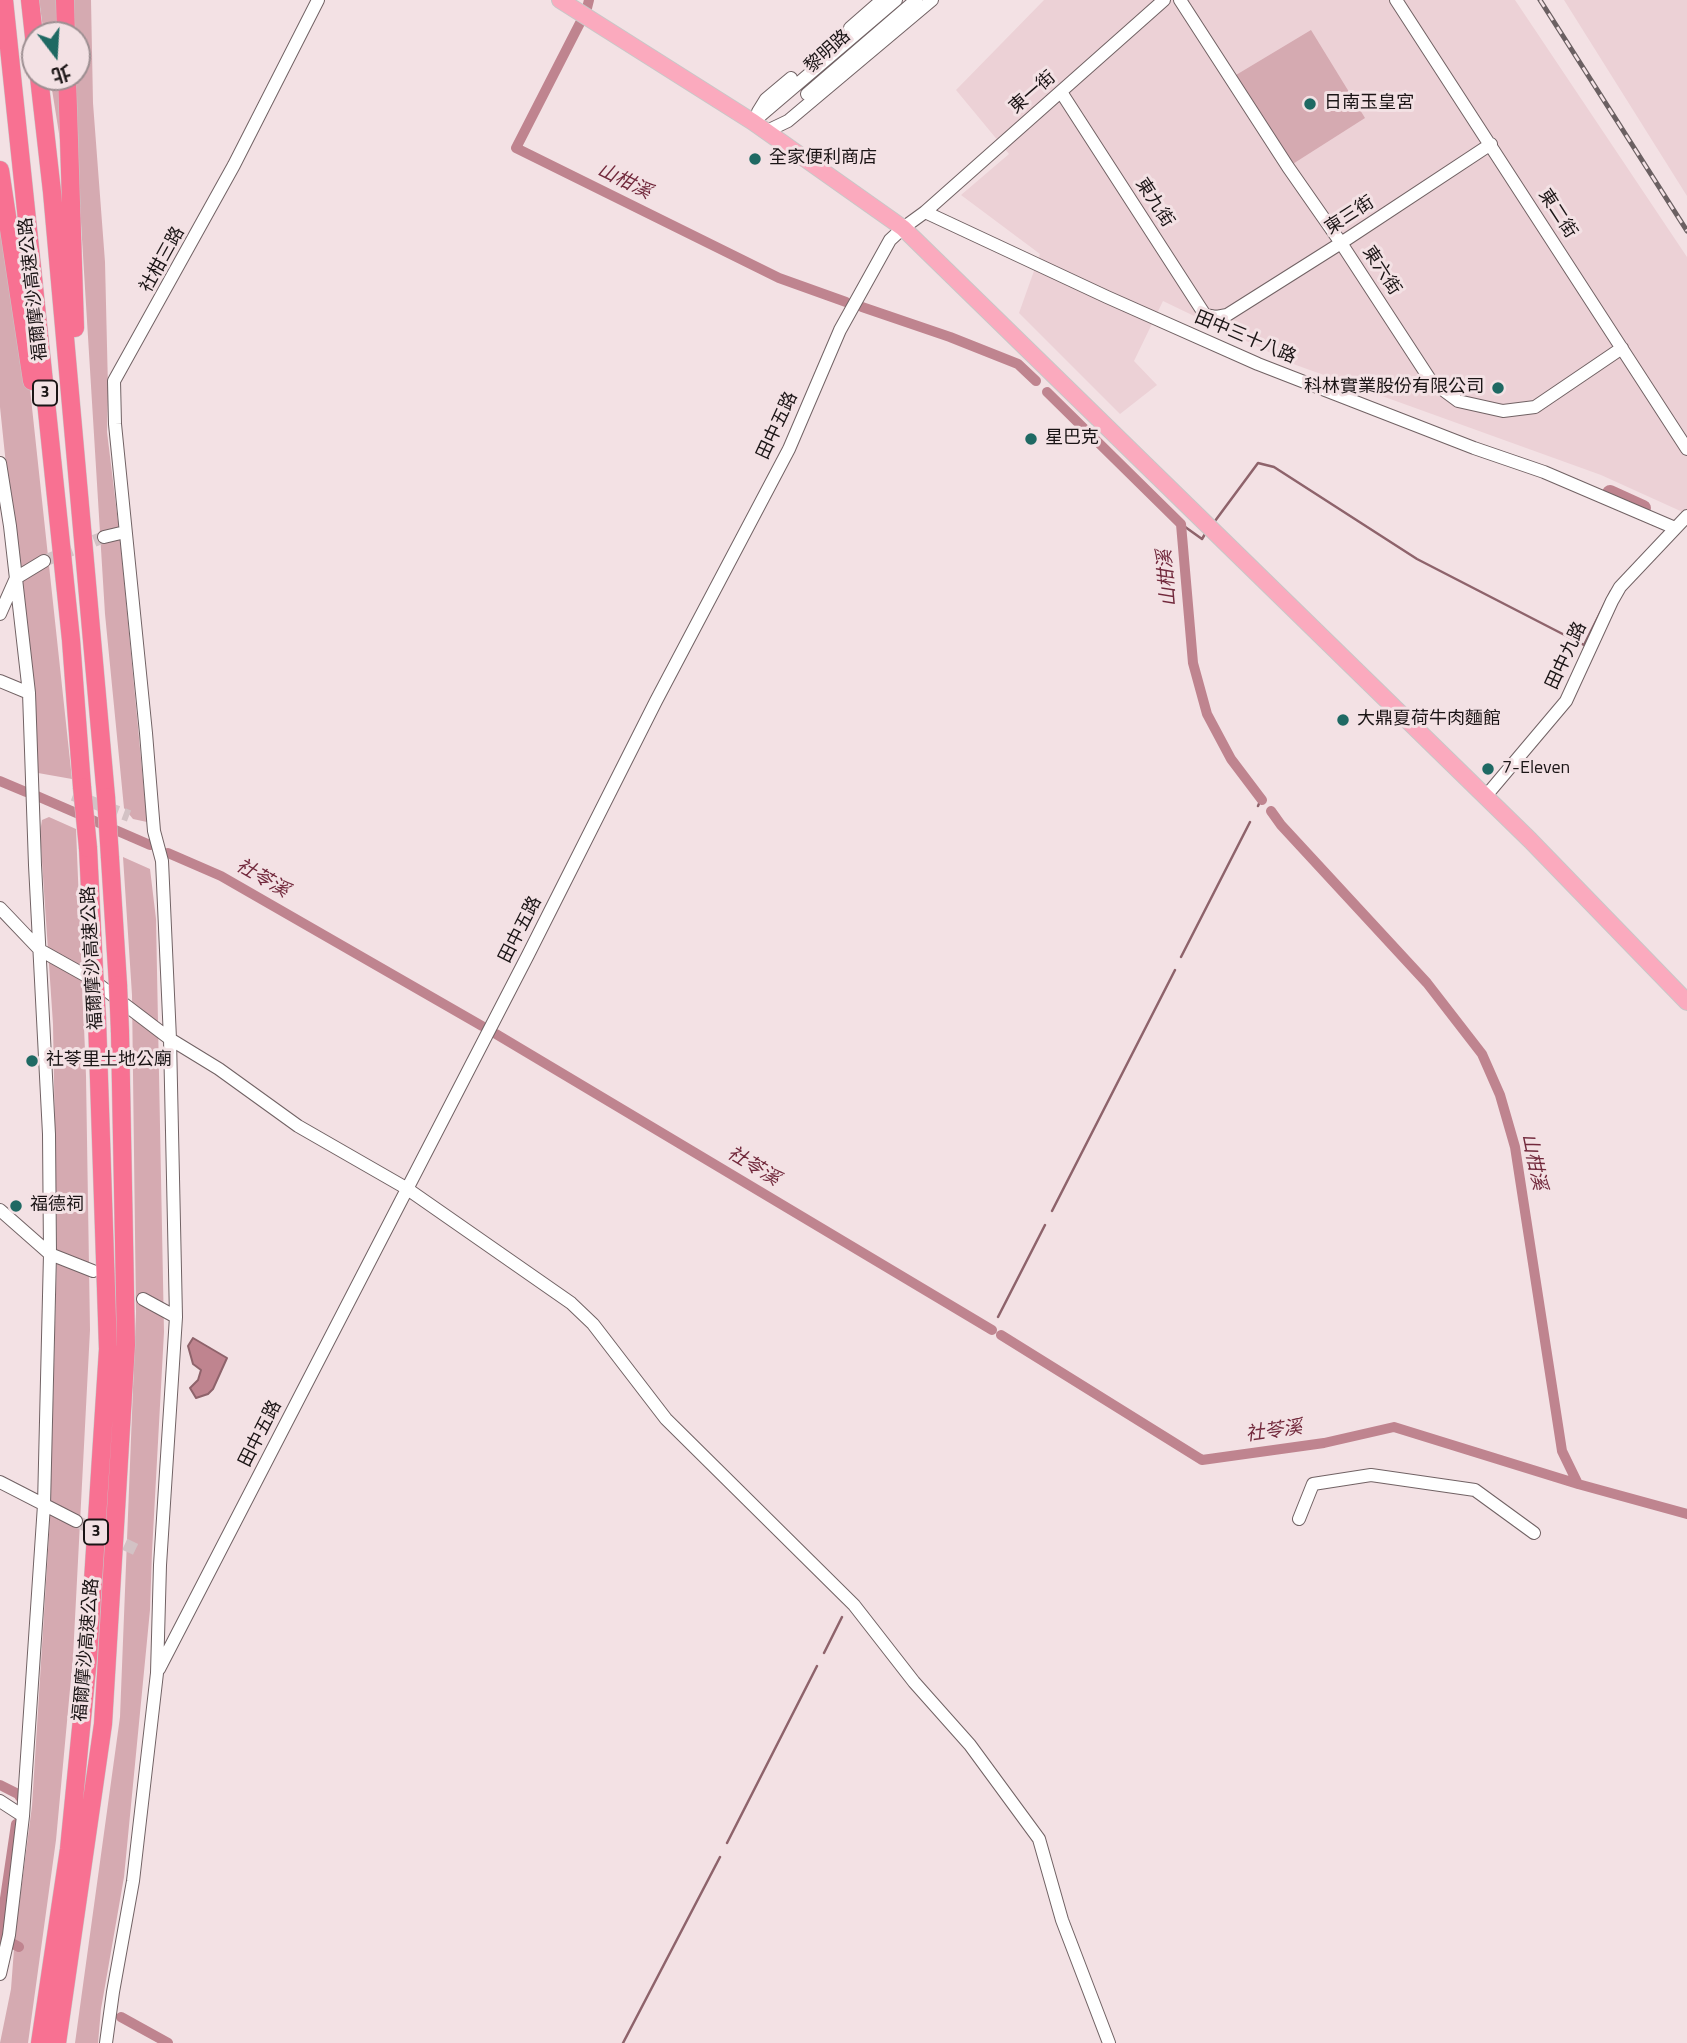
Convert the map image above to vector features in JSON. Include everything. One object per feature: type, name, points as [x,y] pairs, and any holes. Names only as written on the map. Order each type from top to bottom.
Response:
[{"type":"highway","name":"福爾摩沙高速公路","points":[[4,0],[67,607],[88,848],[97,1019],[108,1349],[88,1658],[69,1849],[40,2043]]},
{"type":"highway","points":[[30,0],[32,21]]},
{"type":"highway","points":[[65,0],[66,21]]},
{"type":"highway","name":"福爾摩沙高速公路","points":[[41,91],[106,797],[120,1032],[125,1345],[104,1710],[58,2043]]},
{"type":"highway","points":[[67,91],[81,527]]},
{"type":"highway","points":[[0,170],[67,607]]},
{"type":"main road","points":[[560,0],[759,127],[903,228],[1485,797],[1687,1002]]},
{"type":"street","name":"社柑三路","points":[[106,2043],[133,1881],[157,1673],[160,1565],[176,1317],[170,1038],[162,861],[154,831],[115,424],[114,381],[234,166],[318,0]]},
{"type":"street","points":[[882,0],[766,99],[759,127],[788,121],[932,0]]},
{"type":"street","name":"黎明路","points":[[759,127],[896,0]]},
{"type":"street","points":[[912,15],[918,0]]},
{"type":"street","name":"黎明路","points":[[759,127],[918,0]]},
{"type":"street","name":"東一街","points":[[925,212],[1164,0]]},
{"type":"street","name":"東六街","points":[[1180,0],[1431,380],[1458,401],[1503,411],[1535,407],[1622,348]]},
{"type":"street","name":"東二街","points":[[1396,0],[1687,449]]},
{"type":"street","name":"東九街","points":[[1061,92],[1205,315],[1227,315]]},
{"type":"street","name":"東三街","points":[[1227,315],[1490,144]]},
{"type":"street","name":"田中五路","points":[[157,1673],[528,955],[656,701],[789,449],[840,330],[890,240],[925,212]]},
{"type":"street","name":"田中三十八路","points":[[925,212],[1107,298],[1258,364],[1474,448],[1544,472],[1675,528]]},
{"type":"street","points":[[0,463],[29,693],[34,854],[49,1134],[50,1254],[44,1505],[23,1816],[9,1935],[0,1975]]},
{"type":"street","name":"田中九路","points":[[1485,797],[1566,701],[1620,587],[1687,516]]},
{"type":"street","points":[[104,537],[125,532]]},
{"type":"street","points":[[0,614],[16,578],[44,561]]},
{"type":"street","points":[[0,681],[29,693]]},
{"type":"street","points":[[0,908],[40,950],[90,978],[170,1038],[219,1069],[298,1126],[406,1188],[571,1303],[593,1324],[666,1419],[854,1605],[914,1682],[970,1745],[1039,1839],[1062,1920],[1109,2043]]},
{"type":"street","points":[[0,1210],[50,1254],[93,1271]]},
{"type":"street","points":[[143,1299],[176,1317]]},
{"type":"street","points":[[1299,1519],[1312,1484],[1371,1475],[1475,1490],[1534,1533]]},
{"type":"street","points":[[0,1482],[76,1521]]},
{"type":"street","points":[[0,1801],[23,1816]]},
{"type":"shaded area","points":[[39,0],[60,0],[61,21],[42,21]]},
{"type":"shaded area","points":[[74,0],[91,0],[93,103],[105,262],[107,432],[120,538],[147,822],[133,819],[124,808],[105,614],[78,174],[76,91],[91,91],[91,21],[74,21]]},
{"type":"shaded area","points":[[1044,0],[1515,0],[1687,257],[1687,514],[1601,475],[1296,365],[1163,301],[1134,361],[1157,385],[1120,414],[1019,313],[1040,254],[961,195],[1009,154],[956,90]]},
{"type":"shaded area","points":[[1564,0],[1687,0],[1687,196]]},
{"type":"shaded area","points":[[1311,30],[1365,118],[1288,167],[1231,78]]},
{"type":"shaded area","points":[[52,91],[63,91],[61,146]]},
{"type":"shaded area","points":[[0,186],[23,324],[72,779],[38,773],[0,407]]},
{"type":"shaded area","points":[[49,817],[76,829],[86,1076],[90,1330],[73,1657],[56,1840],[28,2043],[0,2043],[11,1989],[32,1806],[50,1519],[57,1252],[53,1024],[40,832],[42,820]]},
{"type":"shaded area","points":[[123,857],[150,869],[156,919],[164,1332],[150,1610],[124,1877],[101,2009],[98,2043],[75,2043],[120,1717],[136,1312],[132,995]]},
{"type":"shaded area","points":[[193,1338],[227,1358],[213,1389],[196,1398],[190,1388],[198,1380],[201,1370],[193,1364],[188,1346]]},
{"type":"waterway","name":"山柑溪","points":[[587,8],[589,0]]},
{"type":"waterway","name":"山柑溪","points":[[580,23],[516,148],[779,278],[846,302]]},
{"type":"waterway","name":"山柑溪","points":[[862,307],[1018,364],[1036,381]]},
{"type":"waterway","name":"山柑溪","points":[[1047,392],[1181,524],[1193,663],[1207,714],[1231,759],[1262,800]]},
{"type":"waterway","points":[[1215,521],[1258,463],[1274,467],[1417,559],[1584,645],[1611,591]]},
{"type":"waterway","points":[[1610,493],[1643,508]]},
{"type":"waterway","points":[[1181,524],[1202,539],[1205,534]]},
{"type":"waterway","name":"社苓溪","points":[[0,781],[26,792]]},
{"type":"waterway","name":"社苓溪","points":[[37,796],[150,845]]},
{"type":"waterway","name":"山柑溪","points":[[1258,806],[1261,799]]},
{"type":"waterway","name":"山柑溪","points":[[1271,811],[1427,983],[1482,1054],[1500,1095],[1515,1147],[1562,1451],[1578,1484]]},
{"type":"waterway","points":[[1181,957],[1250,822]]},
{"type":"waterway","name":"社苓溪","points":[[168,853],[221,876],[482,1026]]},
{"type":"waterway","points":[[1052,1211],[1175,970]]},
{"type":"waterway","name":"社苓溪","points":[[496,1034],[992,1330]]},
{"type":"waterway","points":[[998,1317],[1045,1225]]},
{"type":"waterway","name":"社苓溪","points":[[1001,1335],[1202,1460],[1324,1443],[1394,1427],[1578,1484],[1687,1514]]},
{"type":"waterway","points":[[824,1653],[842,1617]]},
{"type":"waterway","points":[[727,1843],[817,1666]]},
{"type":"waterway","points":[[0,1785],[20,1797]]},
{"type":"waterway","points":[[0,1932],[16,1824]]},
{"type":"waterway","points":[[623,2043],[720,1857]]},
{"type":"waterway","points":[[4,1939],[19,1947]]},
{"type":"waterway","points":[[121,2017],[168,2043]]},
{"type":"tunnel","points":[[44,561],[104,537]]},
{"type":"tunnel","points":[[73,795],[129,816]]},
{"type":"tunnel","points":[[76,1521],[139,1551]]},
{"type":"railway","points":[[1540,0],[1687,231]]},
{"type":"place","name":"日南玉皇宮","points":[[1310,104]]},
{"type":"place","name":"全家便利商店","points":[[755,159]]},
{"type":"place","name":"科林實業股份有限公司","points":[[1498,388]]},
{"type":"place","name":"星巴克","points":[[1031,439]]},
{"type":"place","name":"大鼎夏荷牛肉麵館","points":[[1343,720]]},
{"type":"place","name":"7-Eleven","points":[[1488,769]]},
{"type":"place","name":"社苓里土地公廟","points":[[32,1061]]},
{"type":"place","name":"福德祠","points":[[16,1206]]}]
